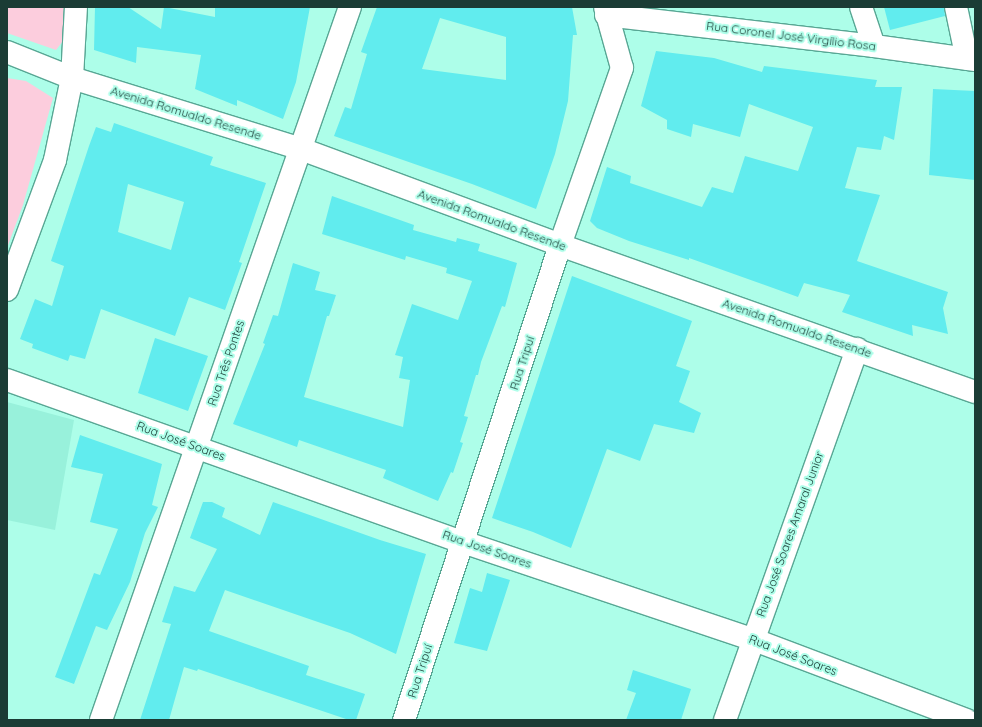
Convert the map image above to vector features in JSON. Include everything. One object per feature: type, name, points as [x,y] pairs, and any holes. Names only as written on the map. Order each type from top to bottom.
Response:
[{"type":"street","points":[[7,290],[55,160],[72,78],[76,7]]},
{"type":"street","name":"Rua Três Pontes","points":[[101,720],[350,7]]},
{"type":"street","points":[[861,7],[874,46]]},
{"type":"street","points":[[956,7],[971,59]]},
{"type":"street","name":"Rua Coronel José Virgílio Rosa","points":[[605,11],[971,59]]},
{"type":"street","name":"Rua Tripuí","points":[[404,720],[560,245],[622,68],[605,11]]},
{"type":"street","name":"Avenida Romualdo Resende","points":[[7,52],[72,78],[300,149],[560,245],[975,392]]},
{"type":"street","name":"Rua José Soares Amaral Junior","points":[[725,720],[752,639],[857,349]]},
{"type":"street","name":"Rua José Soares","points":[[7,380],[463,542],[752,639],[966,720]]},
{"type":"shaded area","points":[[7,7],[68,7],[63,41],[56,50],[7,33]]},
{"type":"shaded area","points":[[7,78],[26,81],[53,98],[23,205],[7,248]]},
{"type":"shaded area","points":[[7,402],[74,420],[55,530],[7,520]]},
{"type":"building","points":[[95,7],[128,7],[161,29],[164,7],[215,17],[215,7],[310,7],[296,82],[283,119],[237,100],[237,106],[195,89],[201,55],[137,47],[136,63],[94,50]]},
{"type":"building","points":[[377,7],[572,7],[577,35],[573,35],[568,101],[555,154],[536,209],[472,184],[334,136],[345,107],[351,109],[367,54],[361,52]],"holes":[[[440,18],[506,37],[506,80],[422,69]]]},
{"type":"building","points":[[884,7],[944,7],[945,16],[890,30]]},
{"type":"building","points":[[656,51],[714,58],[762,72],[764,66],[877,80],[875,87],[902,87],[894,140],[884,136],[881,150],[857,147],[845,188],[880,195],[857,261],[948,292],[943,308],[948,334],[912,325],[913,336],[842,312],[850,295],[804,283],[798,297],[689,258],[689,260],[629,241],[597,228],[590,221],[607,167],[631,176],[630,183],[702,207],[712,187],[733,193],[745,156],[798,171],[813,127],[749,104],[740,137],[693,124],[691,137],[667,129],[667,120],[641,106]]},
{"type":"building","points":[[933,89],[975,91],[975,180],[929,175]]},
{"type":"building","points":[[114,123],[213,157],[210,165],[266,183],[239,262],[242,263],[225,310],[189,297],[175,336],[101,309],[85,359],[70,355],[68,361],[32,348],[33,344],[20,339],[35,299],[52,306],[64,266],[51,261],[89,146],[96,127],[111,132]],"holes":[[[128,184],[184,202],[171,250],[118,232]]]},
{"type":"building","points":[[332,196],[414,225],[413,230],[456,242],[457,238],[480,244],[478,251],[517,263],[505,307],[502,306],[481,362],[478,375],[476,375],[464,416],[468,417],[460,442],[463,443],[453,473],[451,472],[438,501],[383,478],[386,470],[299,440],[297,447],[233,424],[265,344],[263,343],[273,315],[278,316],[293,263],[320,272],[315,290],[336,295],[329,316],[327,316],[304,397],[403,427],[410,380],[399,378],[403,357],[395,355],[412,304],[458,320],[472,281],[446,273],[447,268],[406,256],[405,260],[322,234]]},
{"type":"building","points":[[572,276],[692,321],[676,366],[690,371],[679,402],[701,413],[694,433],[654,424],[640,461],[607,449],[571,548],[533,532],[492,518]]},
{"type":"building","points":[[155,338],[208,356],[188,411],[138,393]]},
{"type":"building","points":[[80,435],[162,464],[152,505],[158,507],[145,533],[130,582],[107,630],[96,626],[74,684],[55,677],[94,573],[100,575],[118,529],[90,522],[103,474],[71,467]]},
{"type":"building","points":[[203,502],[212,502],[225,508],[222,517],[260,535],[273,502],[380,540],[426,554],[396,654],[350,633],[225,590],[209,631],[309,666],[306,675],[365,694],[356,720],[349,720],[198,669],[197,671],[184,667],[169,720],[140,720],[171,624],[162,622],[174,586],[195,592],[217,549],[190,538]]},
{"type":"building","points":[[487,573],[510,580],[487,651],[454,643],[470,588],[482,592]]},
{"type":"building","points":[[633,670],[691,689],[681,720],[626,720],[636,693],[627,690]]}]
